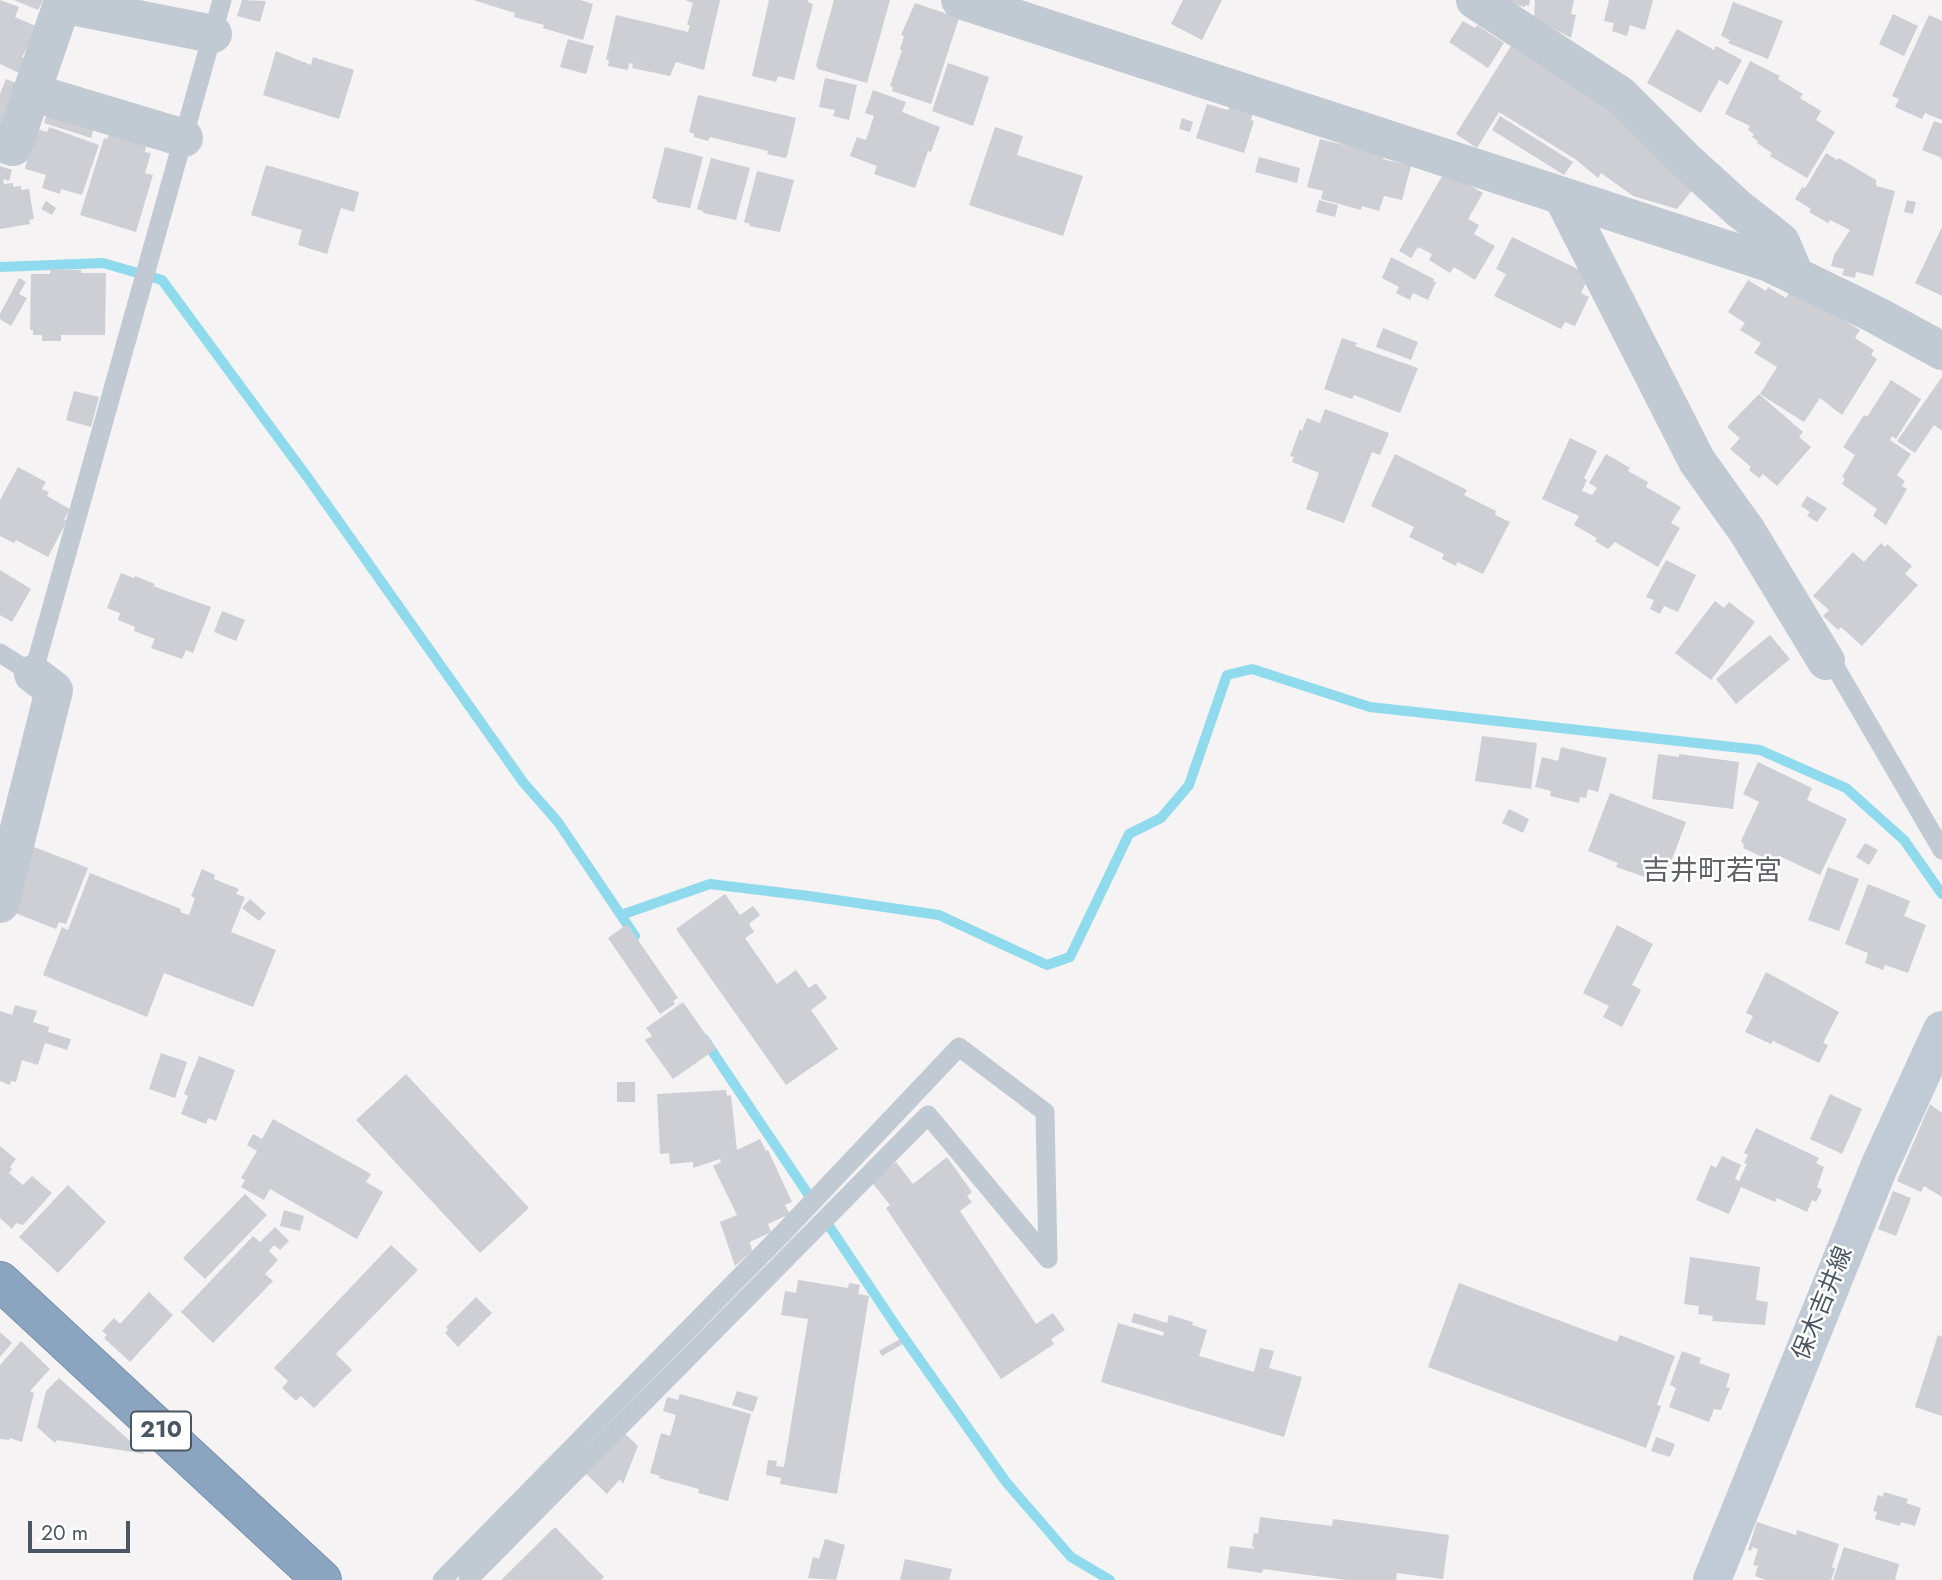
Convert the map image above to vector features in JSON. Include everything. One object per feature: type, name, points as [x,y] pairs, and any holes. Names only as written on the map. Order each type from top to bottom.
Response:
[{"type":"highway","name":"210","points":[[0,1281],[322,1580]]},
{"type":"main road","name":"保木吉井線","points":[[1713,1580],[1879,1167],[1942,1030]]},
{"type":"street","points":[[960,0],[1769,262],[1942,351]]},
{"type":"street","points":[[1475,0],[1620,95],[1683,158],[1781,242],[1794,273]]},
{"type":"street","points":[[0,143],[13,147],[62,4],[217,17]]},
{"type":"street","points":[[31,92],[184,138]]},
{"type":"street","points":[[1562,196],[1697,461],[1747,531],[1826,661]]},
{"type":"street","points":[[0,904],[54,690],[33,674]]},
{"type":"lane","points":[[0,653],[33,674],[217,17]]},
{"type":"lane","points":[[1826,661],[1837,670],[1942,850]]},
{"type":"lane","points":[[442,1580],[783,1233],[959,1047],[1045,1112],[1048,1259],[928,1115],[468,1580]]},
{"type":"building","points":[[0,0],[19,7],[15,17],[38,27],[22,57],[25,59],[19,73],[0,64]]},
{"type":"building","points":[[14,0],[43,0],[38,10]]},
{"type":"building","points":[[242,0],[266,1],[260,22],[237,16]]},
{"type":"building","points":[[473,0],[580,0],[593,4],[583,40],[543,28],[544,25],[514,17],[515,13]]},
{"type":"building","points":[[685,0],[720,0],[704,70],[676,62],[670,76],[632,68],[633,64],[629,63],[628,70],[608,66],[609,60],[606,60],[616,15],[688,32],[690,25],[687,25],[693,3]]},
{"type":"building","points":[[769,0],[808,0],[813,4],[794,80],[778,76],[776,82],[752,76]]},
{"type":"building","points":[[834,0],[890,0],[867,83],[818,69],[816,65]]},
{"type":"building","points":[[1183,0],[1222,0],[1202,40],[1171,24]]},
{"type":"building","points":[[1509,0],[1530,0],[1529,6],[1525,7],[1508,3]]},
{"type":"building","points":[[1535,0],[1574,0],[1571,14],[1576,15],[1571,38],[1534,18]]},
{"type":"building","points":[[1609,0],[1653,0],[1645,30],[1630,25],[1627,36],[1612,31],[1614,23],[1604,21]]},
{"type":"building","points":[[1733,2],[1783,21],[1768,59],[1728,43],[1730,40],[1721,36]]},
{"type":"building","points":[[915,3],[959,18],[931,104],[892,91],[893,87],[890,86],[902,50],[900,49],[904,36],[901,35]]},
{"type":"building","points":[[1893,14],[1918,26],[1904,56],[1879,44]]},
{"type":"building","points":[[1929,15],[1942,21],[1942,120],[1925,113],[1922,119],[1895,107],[1899,99],[1892,96]]},
{"type":"building","points":[[1463,21],[1475,28],[1477,25],[1504,43],[1488,68],[1449,42]]},
{"type":"building","points":[[1677,29],[1714,50],[1716,46],[1742,60],[1728,85],[1719,80],[1701,113],[1647,83]]},
{"type":"building","points":[[568,39],[594,46],[586,74],[560,67]]},
{"type":"building","points":[[1511,46],[1614,110],[1697,184],[1677,209],[1633,196],[1601,173],[1598,178],[1575,159],[1499,112],[1477,148],[1456,134]]},
{"type":"building","points":[[276,51],[311,65],[313,57],[354,70],[339,119],[263,95]]},
{"type":"building","points":[[1750,61],[1780,76],[1778,79],[1803,94],[1800,98],[1821,111],[1816,120],[1835,132],[1807,178],[1770,156],[1772,153],[1752,137],[1754,134],[1748,130],[1750,126],[1725,114]]},
{"type":"building","points":[[948,63],[989,77],[973,126],[932,111]]},
{"type":"building","points":[[825,78],[857,85],[849,120],[833,116],[835,110],[819,107]]},
{"type":"building","points":[[6,79],[16,83],[0,130],[0,94]]},
{"type":"building","points":[[873,90],[906,102],[902,112],[940,127],[915,188],[874,174],[877,166],[850,156],[857,137],[866,140],[874,116],[865,113]]},
{"type":"building","points":[[698,95],[796,118],[787,156],[785,158],[767,154],[768,151],[710,137],[708,141],[694,137],[694,134],[689,132]]},
{"type":"building","points":[[1207,104],[1228,110],[1230,106],[1253,113],[1251,120],[1254,121],[1244,153],[1196,138]]},
{"type":"building","points":[[47,113],[94,128],[91,138],[44,123]]},
{"type":"building","points":[[1500,116],[1573,162],[1564,175],[1492,130]]},
{"type":"building","points":[[1182,118],[1193,122],[1190,132],[1179,129]]},
{"type":"building","points":[[1934,121],[1942,124],[1942,160],[1922,150]]},
{"type":"building","points":[[49,127],[99,145],[82,195],[61,189],[60,194],[42,188],[46,175],[25,169],[34,128],[47,132]]},
{"type":"building","points":[[995,127],[1023,136],[1017,155],[1083,176],[1063,236],[969,205]]},
{"type":"building","points":[[109,134],[146,146],[145,152],[151,153],[145,173],[153,175],[136,232],[80,215],[104,138],[107,139]]},
{"type":"building","points":[[1320,139],[1384,155],[1383,159],[1411,166],[1402,200],[1384,196],[1379,211],[1362,206],[1361,210],[1321,199],[1323,191],[1307,187]]},
{"type":"building","points":[[665,147],[703,157],[690,208],[657,202],[652,198]]},
{"type":"building","points":[[1826,153],[1876,180],[1876,186],[1895,191],[1873,276],[1856,272],[1855,278],[1842,275],[1844,269],[1831,266],[1834,255],[1850,230],[1830,220],[1828,223],[1809,212],[1811,209],[1795,199],[1802,187],[1805,188]]},
{"type":"building","points":[[1259,157],[1300,168],[1297,183],[1255,172]]},
{"type":"building","points":[[711,158],[750,168],[736,220],[703,213],[697,209]]},
{"type":"building","points":[[266,165],[359,192],[354,212],[341,208],[327,254],[298,245],[302,230],[251,215]]},
{"type":"building","points":[[0,166],[12,170],[9,181],[3,179],[4,184],[13,183],[13,187],[21,186],[21,190],[29,189],[34,219],[29,220],[30,224],[0,229]]},
{"type":"building","points":[[757,171],[794,180],[780,232],[749,226],[750,224],[744,222]]},
{"type":"building","points":[[1445,171],[1483,193],[1468,219],[1479,225],[1474,234],[1495,246],[1475,280],[1454,267],[1450,273],[1429,260],[1432,254],[1418,247],[1411,258],[1399,251]]},
{"type":"building","points":[[1319,200],[1338,205],[1335,217],[1316,212]]},
{"type":"building","points":[[1907,200],[1916,202],[1913,214],[1904,212]]},
{"type":"building","points":[[46,201],[56,208],[52,215],[41,209]]},
{"type":"building","points":[[1942,227],[1942,296],[1915,283]]},
{"type":"building","points":[[1512,237],[1590,275],[1581,293],[1589,297],[1575,326],[1565,322],[1561,329],[1494,296],[1506,274],[1496,269]]},
{"type":"building","points":[[1391,257],[1434,279],[1436,282],[1428,300],[1413,293],[1410,300],[1396,293],[1399,287],[1382,278]]},
{"type":"building","points":[[50,269],[106,273],[105,335],[61,335],[61,341],[42,341],[42,335],[33,335],[33,330],[30,330],[31,274],[50,274]]},
{"type":"building","points":[[19,278],[26,282],[19,294],[27,298],[11,326],[0,319],[0,314]]},
{"type":"building","points":[[1748,280],[1766,291],[1768,287],[1786,298],[1792,288],[1860,330],[1855,338],[1874,350],[1871,355],[1877,359],[1842,415],[1820,398],[1804,422],[1760,394],[1777,367],[1754,353],[1761,343],[1740,330],[1745,323],[1728,312]]},
{"type":"building","points":[[1383,328],[1418,342],[1411,360],[1376,347]]},
{"type":"building","points":[[1342,338],[1357,343],[1355,346],[1418,368],[1400,413],[1354,395],[1352,399],[1324,389]]},
{"type":"building","points":[[1942,377],[1942,431],[1934,425],[1915,453],[1897,441]]},
{"type":"building","points":[[1891,380],[1921,399],[1896,439],[1892,436],[1890,440],[1911,454],[1897,475],[1905,481],[1902,486],[1907,489],[1886,525],[1873,516],[1877,509],[1842,484],[1845,479],[1842,477],[1855,455],[1843,447]]},
{"type":"building","points":[[74,391],[99,397],[91,427],[66,420]]},
{"type":"building","points":[[1759,394],[1803,432],[1799,437],[1811,447],[1777,486],[1763,474],[1759,478],[1749,470],[1751,467],[1730,449],[1740,438],[1727,427]]},
{"type":"building","points":[[1325,409],[1389,433],[1380,455],[1372,452],[1344,523],[1306,509],[1319,473],[1292,462],[1294,457],[1290,456],[1307,418],[1320,423]]},
{"type":"building","points":[[1570,438],[1597,451],[1584,478],[1587,480],[1582,491],[1592,495],[1597,488],[1589,483],[1606,454],[1648,482],[1646,487],[1681,507],[1671,523],[1680,528],[1658,567],[1615,542],[1608,549],[1595,541],[1597,538],[1574,525],[1579,516],[1542,499]]},
{"type":"building","points":[[1395,454],[1467,490],[1464,495],[1496,511],[1495,515],[1510,522],[1483,574],[1457,562],[1456,566],[1442,559],[1444,554],[1409,537],[1414,527],[1371,506]]},
{"type":"building","points":[[18,467],[46,482],[42,489],[49,492],[47,496],[70,509],[64,520],[67,521],[48,557],[16,540],[14,543],[0,536],[0,500]]},
{"type":"building","points":[[1807,496],[1827,508],[1817,522],[1807,516],[1810,512],[1801,506]]},
{"type":"building","points":[[1881,543],[1885,547],[1887,544],[1912,566],[1905,574],[1918,585],[1862,646],[1841,627],[1838,630],[1823,616],[1829,610],[1813,596],[1853,552],[1864,562]]},
{"type":"building","points":[[1666,560],[1696,575],[1678,612],[1664,606],[1660,614],[1650,609],[1654,600],[1646,597]]},
{"type":"building","points":[[0,570],[31,589],[12,622],[0,615]]},
{"type":"building","points":[[121,573],[134,578],[135,576],[155,584],[153,586],[211,607],[193,653],[186,650],[182,659],[151,648],[155,639],[134,631],[135,627],[118,620],[120,613],[107,608]]},
{"type":"building","points":[[1715,601],[1724,608],[1729,602],[1755,622],[1711,680],[1675,653]]},
{"type":"building","points":[[222,611],[245,620],[236,641],[214,632]]},
{"type":"building","points":[[1770,635],[1790,659],[1736,704],[1716,679]]},
{"type":"building","points":[[1482,736],[1537,743],[1531,789],[1475,781]]},
{"type":"building","points":[[1561,747],[1607,758],[1598,792],[1588,789],[1586,798],[1580,797],[1579,803],[1550,796],[1551,791],[1535,787],[1542,757],[1558,761]]},
{"type":"building","points":[[1658,754],[1739,762],[1733,809],[1652,799]]},
{"type":"building","points":[[1758,762],[1812,788],[1807,800],[1847,819],[1820,875],[1779,856],[1775,863],[1743,848],[1741,841],[1759,802],[1743,794]]},
{"type":"building","points":[[1610,793],[1686,822],[1668,870],[1662,867],[1657,881],[1616,867],[1618,863],[1588,851]]},
{"type":"building","points":[[1509,809],[1529,819],[1523,833],[1502,823]]},
{"type":"building","points":[[24,843],[88,868],[66,924],[59,922],[56,929],[10,911]]},
{"type":"building","points":[[1865,843],[1878,850],[1869,865],[1856,857]]},
{"type":"building","points":[[1828,867],[1859,879],[1839,931],[1808,920]]},
{"type":"building","points":[[202,869],[215,875],[214,879],[239,889],[236,894],[245,897],[231,932],[276,950],[253,1007],[164,973],[147,1017],[43,975],[62,927],[68,930],[90,873],[181,909],[180,912],[189,915],[195,898],[191,896]]},
{"type":"building","points":[[1868,884],[1910,901],[1904,916],[1926,925],[1908,973],[1885,965],[1883,970],[1865,963],[1868,953],[1845,944]]},
{"type":"building","points":[[725,894],[740,915],[753,906],[760,915],[749,924],[754,932],[745,938],[777,984],[796,970],[809,988],[816,983],[827,998],[811,1010],[838,1049],[786,1085],[676,929]]},
{"type":"building","points":[[250,899],[266,913],[259,921],[242,908]]},
{"type":"building","points":[[627,924],[678,998],[673,1001],[675,1004],[660,1014],[608,938]]},
{"type":"building","points":[[1617,925],[1653,944],[1632,985],[1641,990],[1622,1027],[1603,1017],[1609,1006],[1583,993]]},
{"type":"building","points":[[1766,972],[1839,1012],[1823,1043],[1828,1045],[1819,1063],[1773,1041],[1771,1044],[1745,1032],[1753,1016],[1746,1013]]},
{"type":"building","points":[[683,1002],[716,1049],[673,1079],[645,1040],[652,1036],[646,1028]]},
{"type":"building","points":[[15,1005],[37,1011],[33,1022],[49,1027],[48,1032],[71,1039],[67,1050],[45,1043],[38,1065],[22,1060],[16,1082],[11,1081],[10,1085],[0,1081],[0,1011],[12,1015]]},
{"type":"building","points":[[161,1053],[187,1062],[175,1098],[149,1089]]},
{"type":"building","points":[[199,1056],[235,1070],[216,1121],[208,1118],[206,1124],[181,1114],[188,1096],[184,1094]]},
{"type":"building","points":[[406,1074],[529,1208],[480,1253],[356,1120]]},
{"type":"building","points":[[617,1082],[635,1082],[635,1102],[617,1102]]},
{"type":"building","points":[[726,1090],[727,1096],[731,1095],[737,1150],[760,1139],[766,1151],[768,1150],[792,1202],[785,1205],[790,1214],[768,1224],[771,1232],[750,1242],[752,1251],[735,1266],[720,1222],[737,1215],[713,1166],[721,1162],[720,1159],[693,1168],[693,1162],[670,1164],[669,1153],[660,1154],[657,1094]]},
{"type":"building","points":[[1830,1094],[1862,1109],[1842,1154],[1810,1139]]},
{"type":"building","points":[[1930,1104],[1942,1113],[1942,1197],[1924,1186],[1921,1192],[1897,1181]]},
{"type":"building","points":[[273,1119],[371,1174],[366,1182],[383,1192],[357,1239],[270,1189],[264,1200],[241,1187],[245,1180],[241,1178],[257,1151],[247,1145],[253,1134],[262,1139]]},
{"type":"building","points":[[1756,1128],[1819,1158],[1816,1163],[1824,1167],[1817,1187],[1822,1190],[1816,1202],[1812,1200],[1807,1212],[1777,1198],[1775,1202],[1741,1187],[1729,1214],[1696,1200],[1711,1165],[1716,1168],[1722,1156],[1741,1165],[1735,1179],[1739,1181],[1747,1164],[1744,1163],[1748,1155],[1744,1153]]},
{"type":"building","points":[[0,1146],[16,1159],[9,1173],[23,1185],[32,1176],[52,1193],[23,1225],[16,1223],[12,1229],[0,1218]]},
{"type":"building","points":[[947,1157],[972,1192],[967,1196],[972,1202],[960,1211],[1036,1324],[1053,1313],[1065,1330],[1051,1339],[1054,1344],[1001,1379],[886,1208],[890,1205],[871,1181],[896,1162],[913,1184]]},
{"type":"building","points":[[68,1185],[106,1222],[58,1273],[19,1237]]},
{"type":"building","points":[[1893,1191],[1911,1198],[1896,1236],[1878,1229]]},
{"type":"building","points":[[245,1194],[267,1215],[205,1279],[183,1258]]},
{"type":"building","points":[[284,1210],[304,1216],[300,1231],[280,1226]]},
{"type":"building","points":[[275,1227],[289,1241],[280,1250],[274,1245],[269,1251],[278,1260],[265,1274],[273,1281],[213,1343],[181,1312],[253,1236],[260,1242]]},
{"type":"building","points":[[391,1245],[418,1270],[336,1354],[352,1370],[314,1408],[301,1396],[296,1401],[282,1388],[288,1381],[274,1368]]},
{"type":"building","points":[[1690,1257],[1760,1267],[1756,1300],[1768,1302],[1765,1325],[1712,1321],[1713,1316],[1698,1314],[1699,1306],[1684,1304]]},
{"type":"building","points":[[798,1280],[848,1288],[849,1283],[860,1285],[858,1294],[869,1296],[837,1494],[780,1484],[781,1478],[766,1475],[768,1460],[777,1461],[776,1466],[784,1467],[808,1319],[781,1315],[785,1291],[796,1293]]},
{"type":"building","points":[[1459,1283],[1617,1342],[1620,1335],[1675,1356],[1657,1405],[1661,1406],[1646,1448],[1428,1367]]},
{"type":"building","points":[[149,1292],[173,1315],[130,1362],[104,1338],[107,1335],[102,1331],[114,1318],[120,1324]]},
{"type":"building","points":[[476,1297],[492,1313],[458,1347],[445,1333],[448,1330],[446,1327]]},
{"type":"building","points":[[1134,1313],[1167,1323],[1169,1315],[1193,1322],[1192,1325],[1207,1330],[1199,1356],[1254,1372],[1260,1348],[1274,1351],[1269,1368],[1302,1377],[1284,1437],[1101,1382],[1118,1323],[1163,1336],[1164,1332],[1131,1322]]},
{"type":"building","points":[[0,1332],[12,1343],[0,1357]]},
{"type":"building","points":[[1938,1335],[1942,1337],[1942,1416],[1915,1407]]},
{"type":"building","points":[[900,1339],[903,1344],[882,1356],[879,1351]]},
{"type":"building","points":[[21,1341],[50,1369],[30,1391],[34,1393],[22,1442],[10,1438],[0,1439],[0,1365]]},
{"type":"building","points":[[1682,1351],[1701,1358],[1699,1363],[1730,1374],[1726,1387],[1730,1388],[1721,1410],[1714,1409],[1709,1422],[1669,1407],[1676,1388],[1670,1385]]},
{"type":"building","points":[[59,1378],[145,1454],[57,1440],[55,1443],[37,1427],[46,1391]]},
{"type":"building","points":[[737,1391],[758,1397],[753,1412],[732,1405]]},
{"type":"building","points":[[680,1394],[751,1414],[728,1501],[698,1493],[699,1489],[650,1473],[661,1433],[670,1436],[676,1415],[663,1411],[667,1397],[678,1400]]},
{"type":"building","points":[[619,1428],[638,1446],[623,1484],[620,1479],[607,1494],[581,1469]]},
{"type":"building","points":[[1656,1437],[1675,1444],[1670,1457],[1651,1451]]},
{"type":"building","points":[[1884,1492],[1908,1499],[1906,1503],[1921,1508],[1915,1526],[1901,1522],[1900,1526],[1875,1519],[1877,1512],[1873,1511],[1878,1495],[1883,1497]]},
{"type":"building","points":[[1260,1517],[1332,1526],[1333,1519],[1449,1535],[1443,1579],[1397,1573],[1396,1580],[1346,1580],[1263,1569],[1262,1573],[1227,1568],[1230,1546],[1255,1549],[1252,1546],[1254,1533],[1258,1534]]},
{"type":"building","points":[[1757,1522],[1796,1535],[1797,1530],[1839,1544],[1831,1580],[1766,1580],[1755,1576],[1758,1566],[1753,1565],[1758,1549],[1752,1547],[1751,1551],[1748,1550]]},
{"type":"building","points":[[555,1527],[604,1577],[601,1580],[501,1580]]},
{"type":"building","points":[[825,1539],[845,1545],[836,1580],[808,1578],[813,1557],[819,1559]]},
{"type":"building","points":[[1844,1547],[1899,1564],[1895,1580],[1833,1580]]},
{"type":"building","points":[[905,1559],[952,1569],[949,1580],[900,1580]]},
{"type":"waterway","points":[[0,267],[103,263],[162,280],[308,478],[523,782],[558,822],[635,936]]},
{"type":"waterway","points":[[621,915],[710,884],[939,915],[1047,965],[1070,957],[1129,834],[1161,818],[1189,785],[1227,675],[1252,669],[1370,707],[1760,750],[1846,788],[1904,840],[1942,894]]},
{"type":"waterway","points":[[704,1039],[814,1203]]},
{"type":"waterway","points":[[823,1217],[1006,1482],[1071,1557],[1110,1580]]},
{"type":"district","name":"吉井町若宮","points":[[1712,873]]}]
